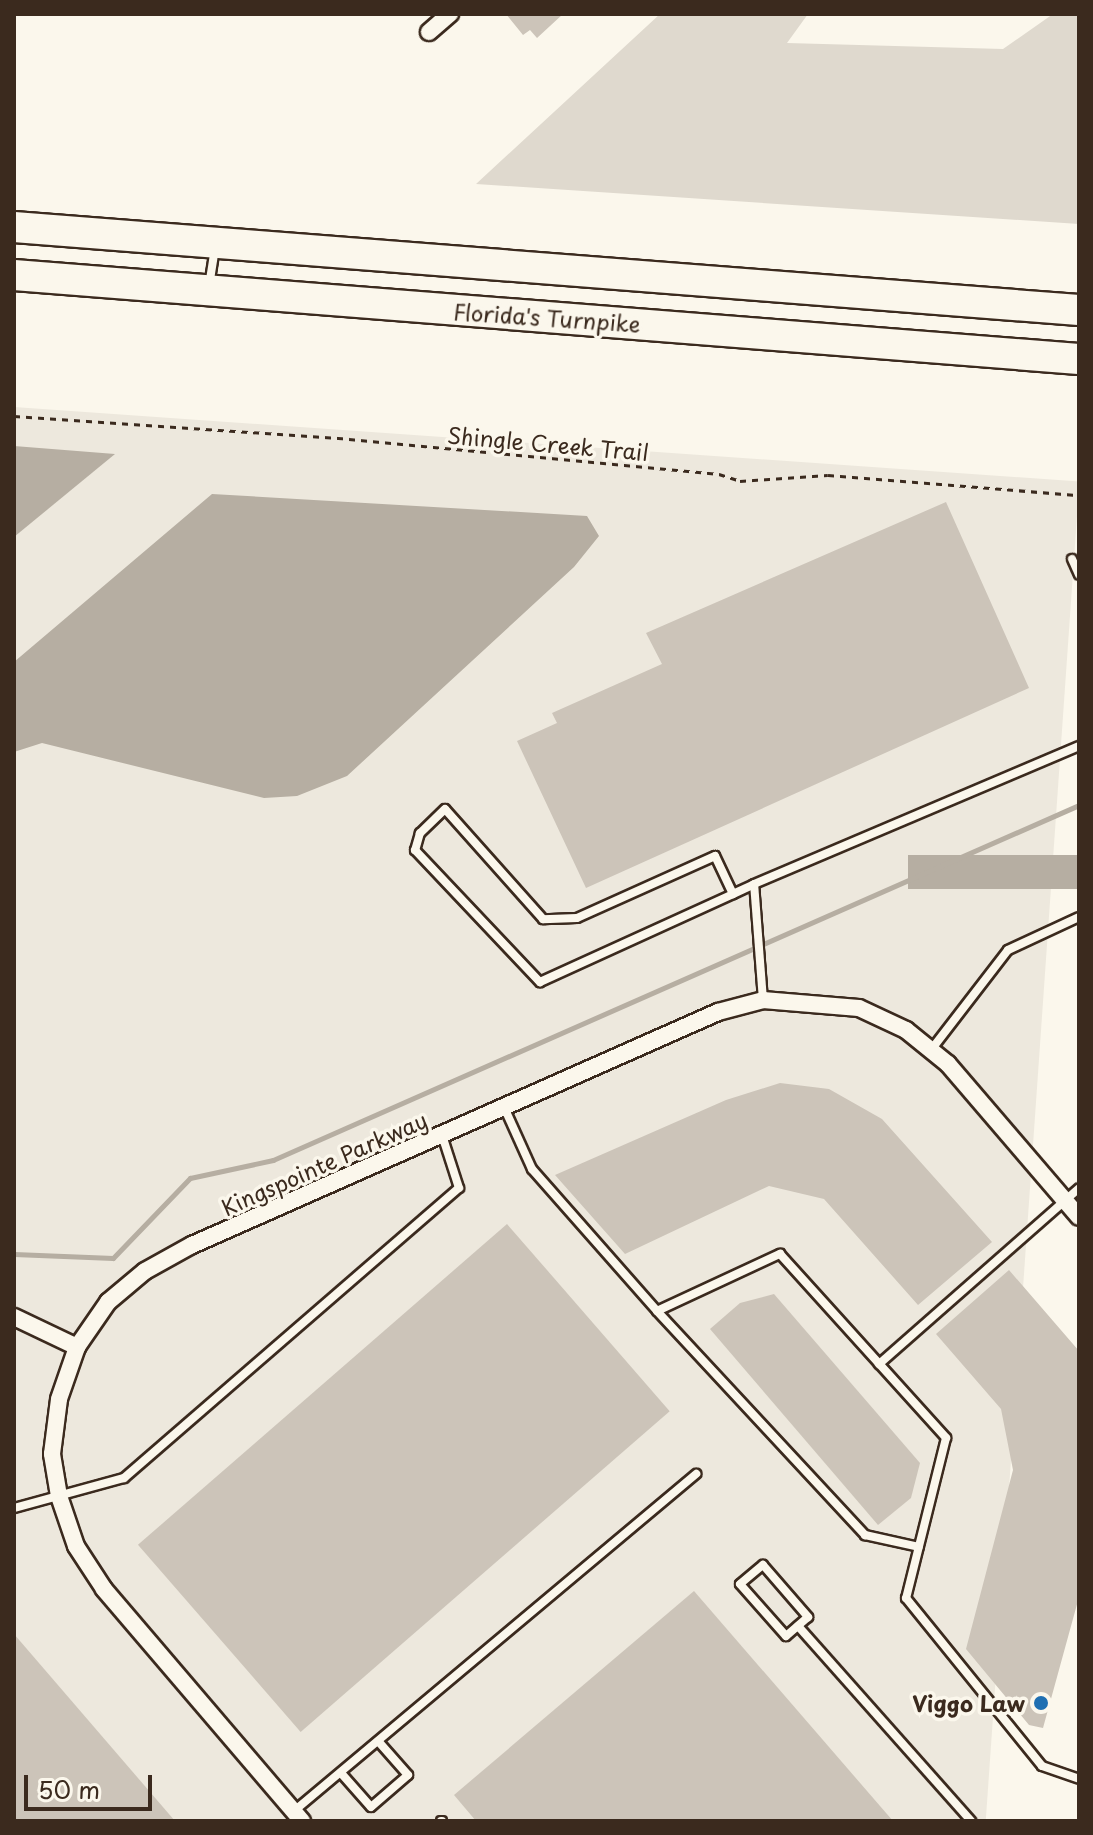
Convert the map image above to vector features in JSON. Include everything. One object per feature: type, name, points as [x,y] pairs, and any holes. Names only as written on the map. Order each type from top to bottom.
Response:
[{"type":"highway","points":[[14,227],[1079,310]]},
{"type":"highway","name":"Florida's Turnpike","points":[[14,275],[1079,359]]},
{"type":"street","points":[[429,32],[450,14]]},
{"type":"street","name":"Kingspointe Parkway","points":[[298,1816],[104,1589],[76,1546],[59,1496],[52,1454],[55,1427],[77,1347],[108,1302],[145,1271],[718,1012],[763,1000],[859,1008],[906,1030],[931,1050],[1079,1217]]},
{"type":"street","points":[[14,1317],[77,1347]]},
{"type":"lane","points":[[208,291],[216,243]]},
{"type":"lane","points":[[1072,559],[1079,575]]},
{"type":"lane","points":[[733,894],[715,856],[577,918],[543,919],[445,809],[420,833],[415,850],[540,982],[733,894],[754,884],[1079,746]]},
{"type":"lane","points":[[754,884],[763,1000]]},
{"type":"lane","points":[[931,1050],[1008,950],[1079,917]]},
{"type":"lane","points":[[504,1107],[532,1169],[657,1311],[865,1535],[919,1547]]},
{"type":"lane","points":[[14,1508],[124,1478],[459,1188],[442,1135]]},
{"type":"lane","points":[[879,1364],[1079,1188]]},
{"type":"lane","points":[[657,1311],[780,1254],[946,1438],[906,1598],[1042,1766],[1079,1779]]},
{"type":"lane","points":[[298,1816],[378,1741],[696,1474]]},
{"type":"lane","points":[[763,1565],[808,1617],[798,1626],[786,1636],[740,1584],[763,1565]]},
{"type":"lane","points":[[798,1626],[971,1821]]},
{"type":"lane","points":[[341,1773],[371,1807],[408,1775],[378,1741]]},
{"type":"path","name":"Shingle Creek Trail","points":[[14,416],[349,439],[692,471],[740,481],[828,475],[1079,495]]},
{"type":"shaded area","points":[[660,14],[808,14],[787,43],[1003,49],[1053,14],[1079,14],[1079,224],[476,184]]},
{"type":"shaded area","points":[[14,407],[1079,481],[986,1821],[14,1821]]},
{"type":"shaded area","points":[[14,446],[115,454],[14,537]]},
{"type":"shaded area","points":[[212,494],[587,516],[599,536],[574,567],[347,776],[297,796],[264,798],[42,743],[14,752],[14,662]]},
{"type":"shaded area","points":[[908,855],[1079,855],[1079,889],[908,889]]},
{"type":"building","points":[[506,14],[563,14],[537,38],[530,30],[523,35]]},
{"type":"building","points":[[946,502],[1029,688],[586,888],[517,741],[557,723],[552,713],[662,664],[646,633]]},
{"type":"building","points":[[780,1083],[829,1089],[882,1119],[992,1242],[918,1305],[824,1199],[769,1186],[625,1254],[555,1175],[726,1100]]},
{"type":"building","points":[[507,1224],[670,1411],[301,1732],[138,1545]]},
{"type":"building","points":[[1009,1270],[1079,1351],[1079,1597],[1043,1728],[1029,1725],[966,1649],[1013,1470],[1001,1409],[936,1334]]},
{"type":"building","points":[[774,1294],[920,1463],[911,1498],[878,1525],[710,1329],[740,1303]]},
{"type":"building","points":[[694,1591],[893,1821],[476,1821],[454,1795]]},
{"type":"building","points":[[14,1634],[175,1821],[14,1821]]},
{"type":"waterway","points":[[14,1254],[113,1258],[190,1178],[273,1160],[1079,805]]},
{"type":"place","name":"Viggo Law","points":[[1041,1703]]}]
